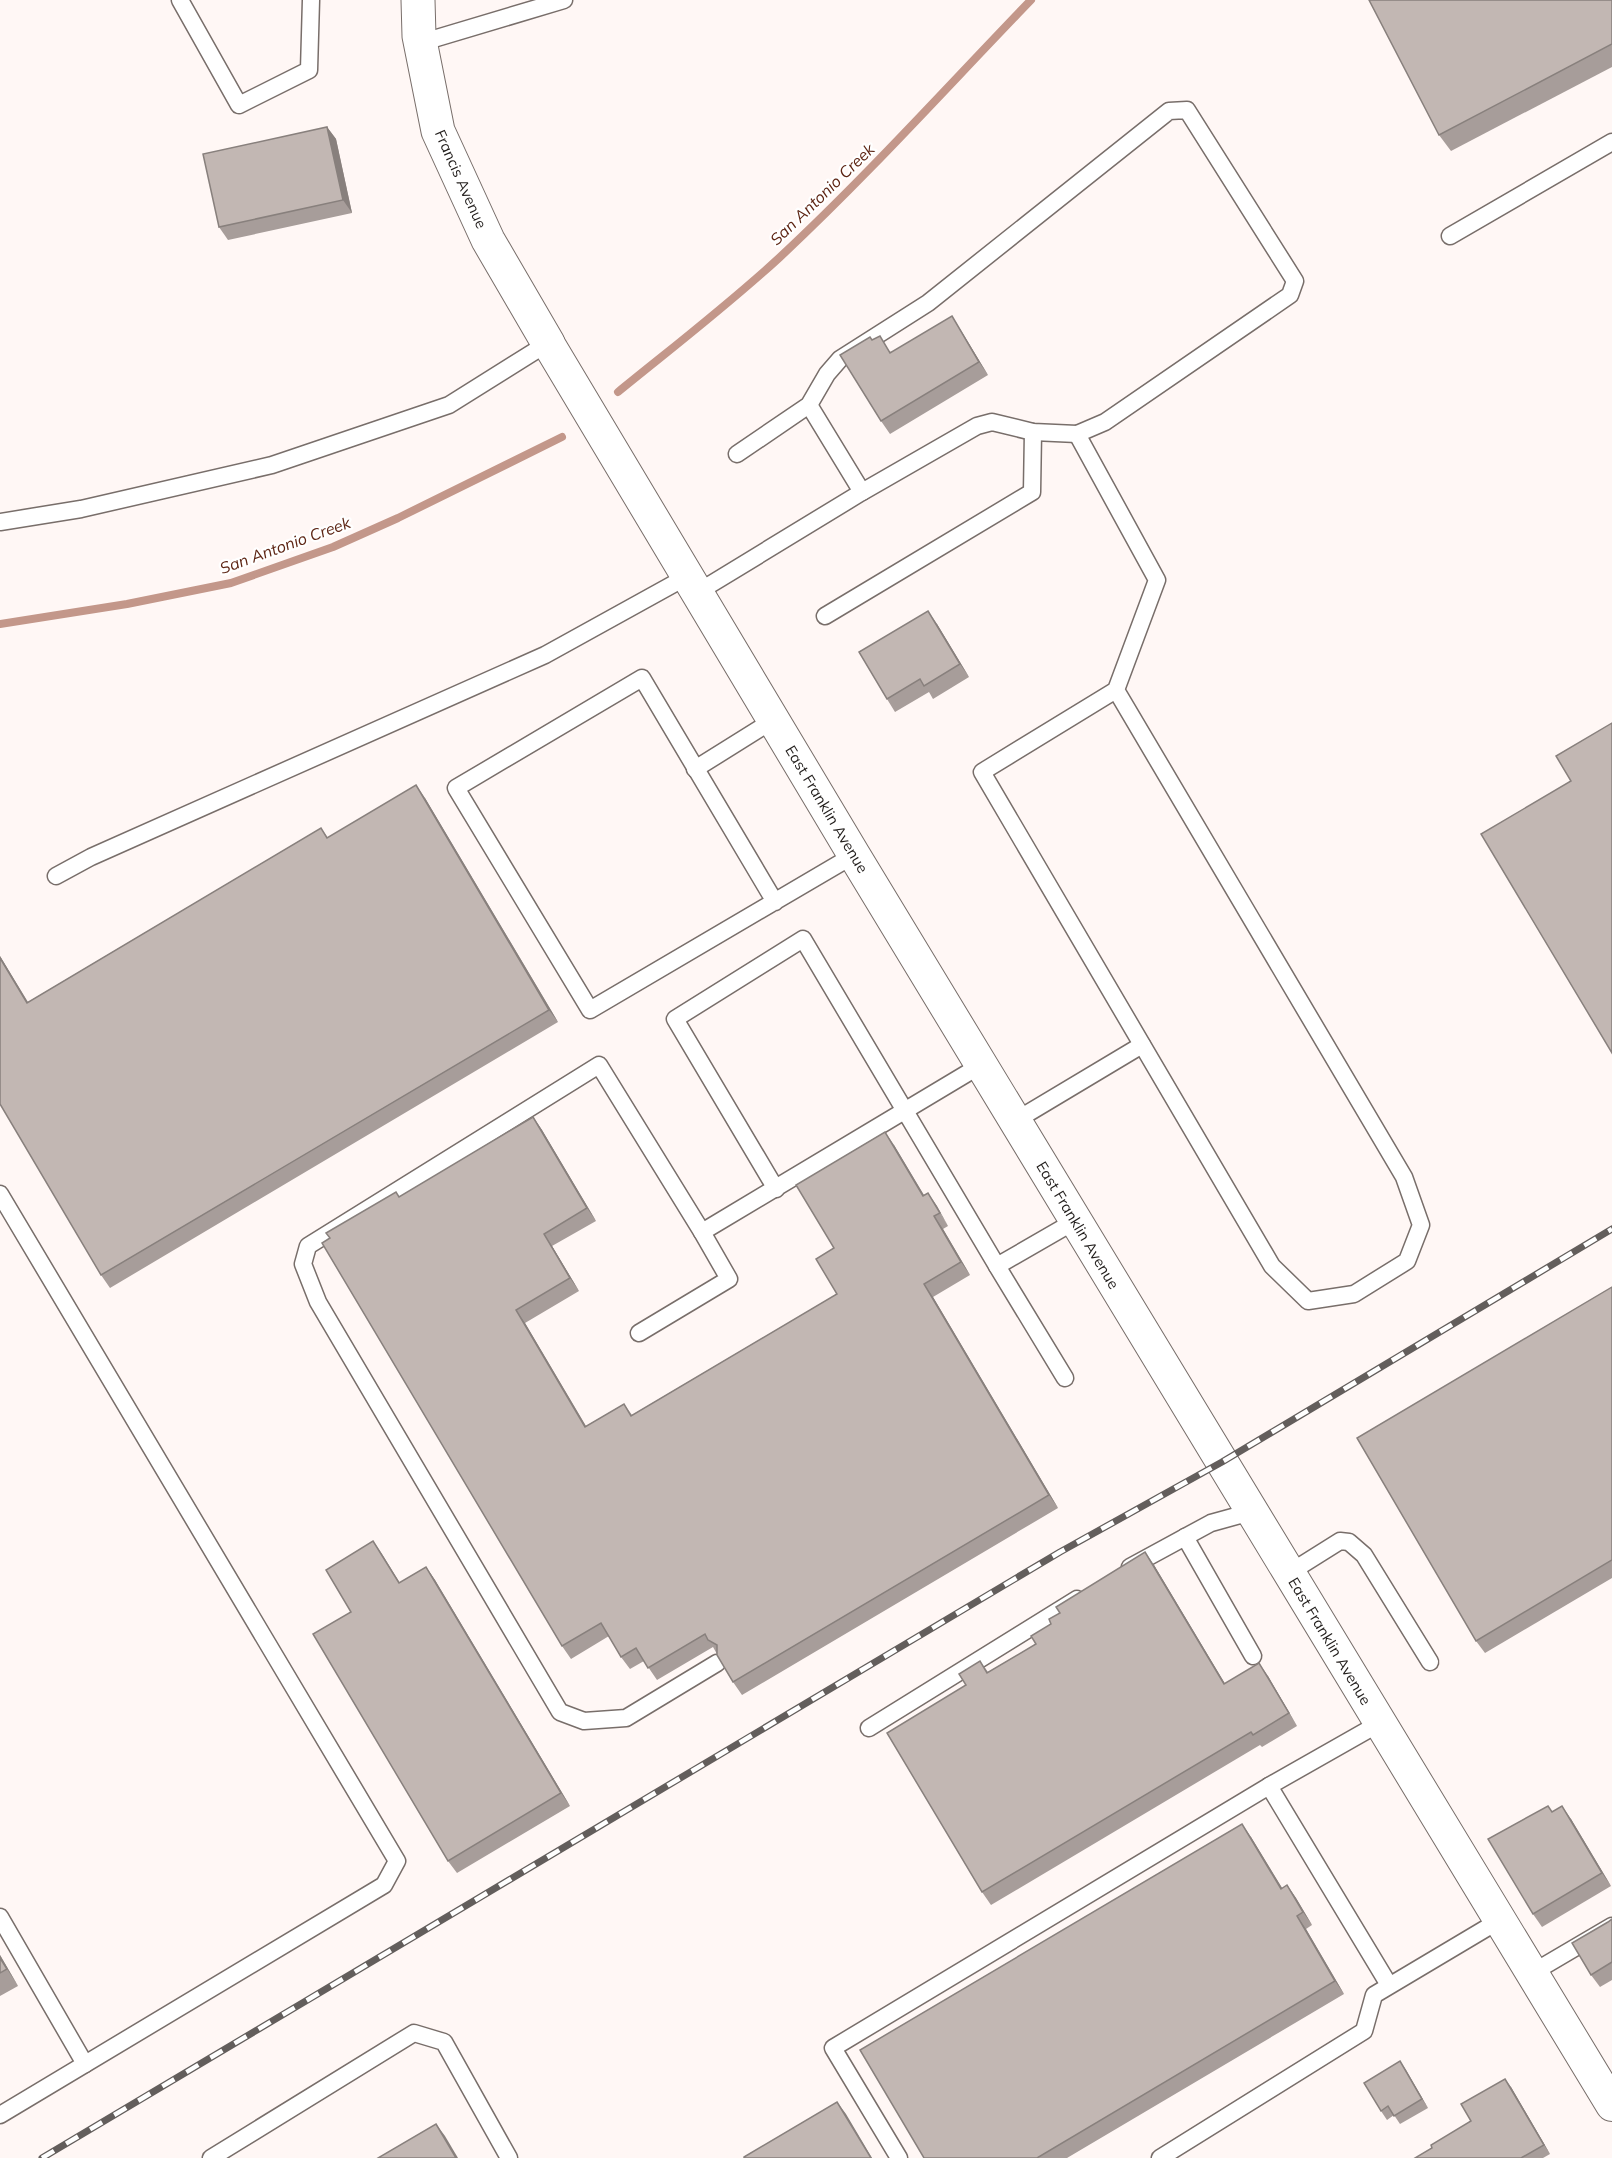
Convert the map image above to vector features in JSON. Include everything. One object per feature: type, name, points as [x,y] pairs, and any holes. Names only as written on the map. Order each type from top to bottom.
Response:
[{"type":"street","name":"Francis Avenue","points":[[418,0],[420,43],[438,131],[488,240],[548,343]]},
{"type":"street","name":"East Franklin Avenue","points":[[548,343],[775,719],[854,855],[1612,2105]]},
{"type":"lane","points":[[180,0],[239,105],[309,70],[311,0]]},
{"type":"lane","points":[[420,43],[564,0]]},
{"type":"lane","points":[[56,876],[91,857],[545,655],[693,584],[977,426],[992,422],[1033,432],[1077,434],[1105,422],[1290,295],[1294,281],[1187,110],[1169,111],[928,303],[840,359],[827,374],[809,405],[737,454]]},
{"type":"lane","points":[[1450,236],[1612,142]]},
{"type":"lane","points":[[0,522],[81,509],[272,465],[449,405],[548,343]]},
{"type":"lane","points":[[809,405],[862,492]]},
{"type":"lane","points":[[825,616],[1032,492],[1033,432]]},
{"type":"lane","points":[[1077,434],[1157,580],[1116,690],[982,772],[1272,1266],[1308,1301],[1354,1294],[1407,1261],[1421,1225],[1404,1177],[1116,690]]},
{"type":"lane","points":[[775,902],[642,678],[456,788],[590,1010],[775,902],[854,855]]},
{"type":"lane","points":[[695,770],[775,719]]},
{"type":"lane","points":[[776,1189],[675,1019],[803,939],[904,1112],[1065,1378]]},
{"type":"lane","points":[[1015,1121],[1142,1045]]},
{"type":"lane","points":[[639,1333],[729,1279],[600,1065],[308,1246],[303,1264],[318,1302],[560,1712],[584,1721],[626,1718],[717,1663]]},
{"type":"lane","points":[[702,1232],[981,1065]]},
{"type":"lane","points":[[0,1194],[397,1861],[384,1885],[0,2115]]},
{"type":"lane","points":[[997,1266],[1076,1221]]},
{"type":"lane","points":[[1116,1575],[1211,1523],[1251,1512]]},
{"type":"lane","points":[[1185,1537],[1253,1656]]},
{"type":"lane","points":[[1288,1573],[1340,1541],[1349,1542],[1364,1556],[1430,1662]]},
{"type":"lane","points":[[868,1728],[1087,1593]]},
{"type":"lane","points":[[898,2158],[833,2048],[1269,1786],[1380,1723]]},
{"type":"lane","points":[[1269,1786],[1389,1985]]},
{"type":"lane","points":[[0,1917],[85,2064]]},
{"type":"lane","points":[[1160,2158],[1364,2031],[1374,1995],[1500,1920]]},
{"type":"lane","points":[[1532,1973],[1612,1926]]},
{"type":"lane","points":[[211,2158],[414,2033],[444,2042],[509,2158]]},
{"type":"building","points":[[1369,0],[1612,0],[1612,44],[1439,135]]},
{"type":"building","points":[[327,127],[343,200],[219,227],[203,154]]},
{"type":"building","points":[[952,316],[979,362],[881,421],[840,355],[870,337],[872,340],[880,336],[890,353]]},
{"type":"building","points":[[928,611],[960,664],[924,686],[920,679],[887,699],[859,652]]},
{"type":"building","points":[[1612,723],[1612,1053],[1481,834],[1571,781],[1556,756]]},
{"type":"building","points":[[416,785],[549,1010],[101,1275],[0,1104],[0,958],[27,1003],[321,828],[327,838]]},
{"type":"building","points":[[533,1117],[587,1208],[544,1234],[570,1278],[516,1310],[585,1427],[624,1404],[631,1416],[837,1294],[816,1259],[834,1248],[796,1185],[885,1132],[923,1196],[928,1193],[940,1213],[934,1216],[961,1262],[924,1284],[1049,1495],[733,1682],[717,1655],[717,1645],[708,1640],[705,1634],[648,1668],[636,1648],[621,1657],[601,1623],[562,1646],[322,1243],[330,1238],[326,1233],[396,1192],[399,1197]]},
{"type":"building","points":[[1612,1287],[1612,1560],[1476,1641],[1357,1438]]},
{"type":"building","points":[[373,1541],[399,1583],[426,1567],[561,1793],[448,1861],[313,1634],[351,1612],[326,1570]]},
{"type":"building","points":[[1145,1552],[1224,1684],[1259,1663],[1289,1713],[1253,1735],[1251,1732],[982,1892],[887,1733],[966,1685],[959,1674],[980,1661],[987,1673],[1036,1644],[1031,1636],[1051,1624],[1049,1619],[1060,1613],[1056,1607]]},
{"type":"building","points":[[1548,1806],[1552,1812],[1562,1806],[1602,1873],[1533,1914],[1488,1839]]},
{"type":"building","points":[[1242,1824],[1281,1889],[1287,1885],[1303,1912],[1297,1916],[1335,1981],[1037,2158],[924,2158],[860,2050]]},
{"type":"building","points":[[1612,1919],[1612,1962],[1591,1975],[1572,1943]]},
{"type":"building","points":[[0,1958],[7,1969],[0,1973]]},
{"type":"building","points":[[1400,2061],[1422,2099],[1394,2116],[1388,2106],[1381,2111],[1364,2083]]},
{"type":"building","points":[[1505,2079],[1544,2145],[1521,2158],[1415,2158],[1432,2148],[1431,2145],[1471,2121],[1461,2104]]},
{"type":"building","points":[[837,2102],[871,2158],[744,2158],[744,2157]]},
{"type":"building","points":[[436,2124],[456,2158],[378,2158]]},
{"type":"waterway","name":"San Antonio Creek","points":[[618,392],[760,275],[812,227],[1031,0]]},
{"type":"waterway","name":"San Antonio Creek","points":[[0,624],[127,604],[231,583],[333,547],[398,518],[562,437]]},
{"type":"railway","points":[[42,2158],[1060,1552],[1222,1462],[1612,1229]]}]
